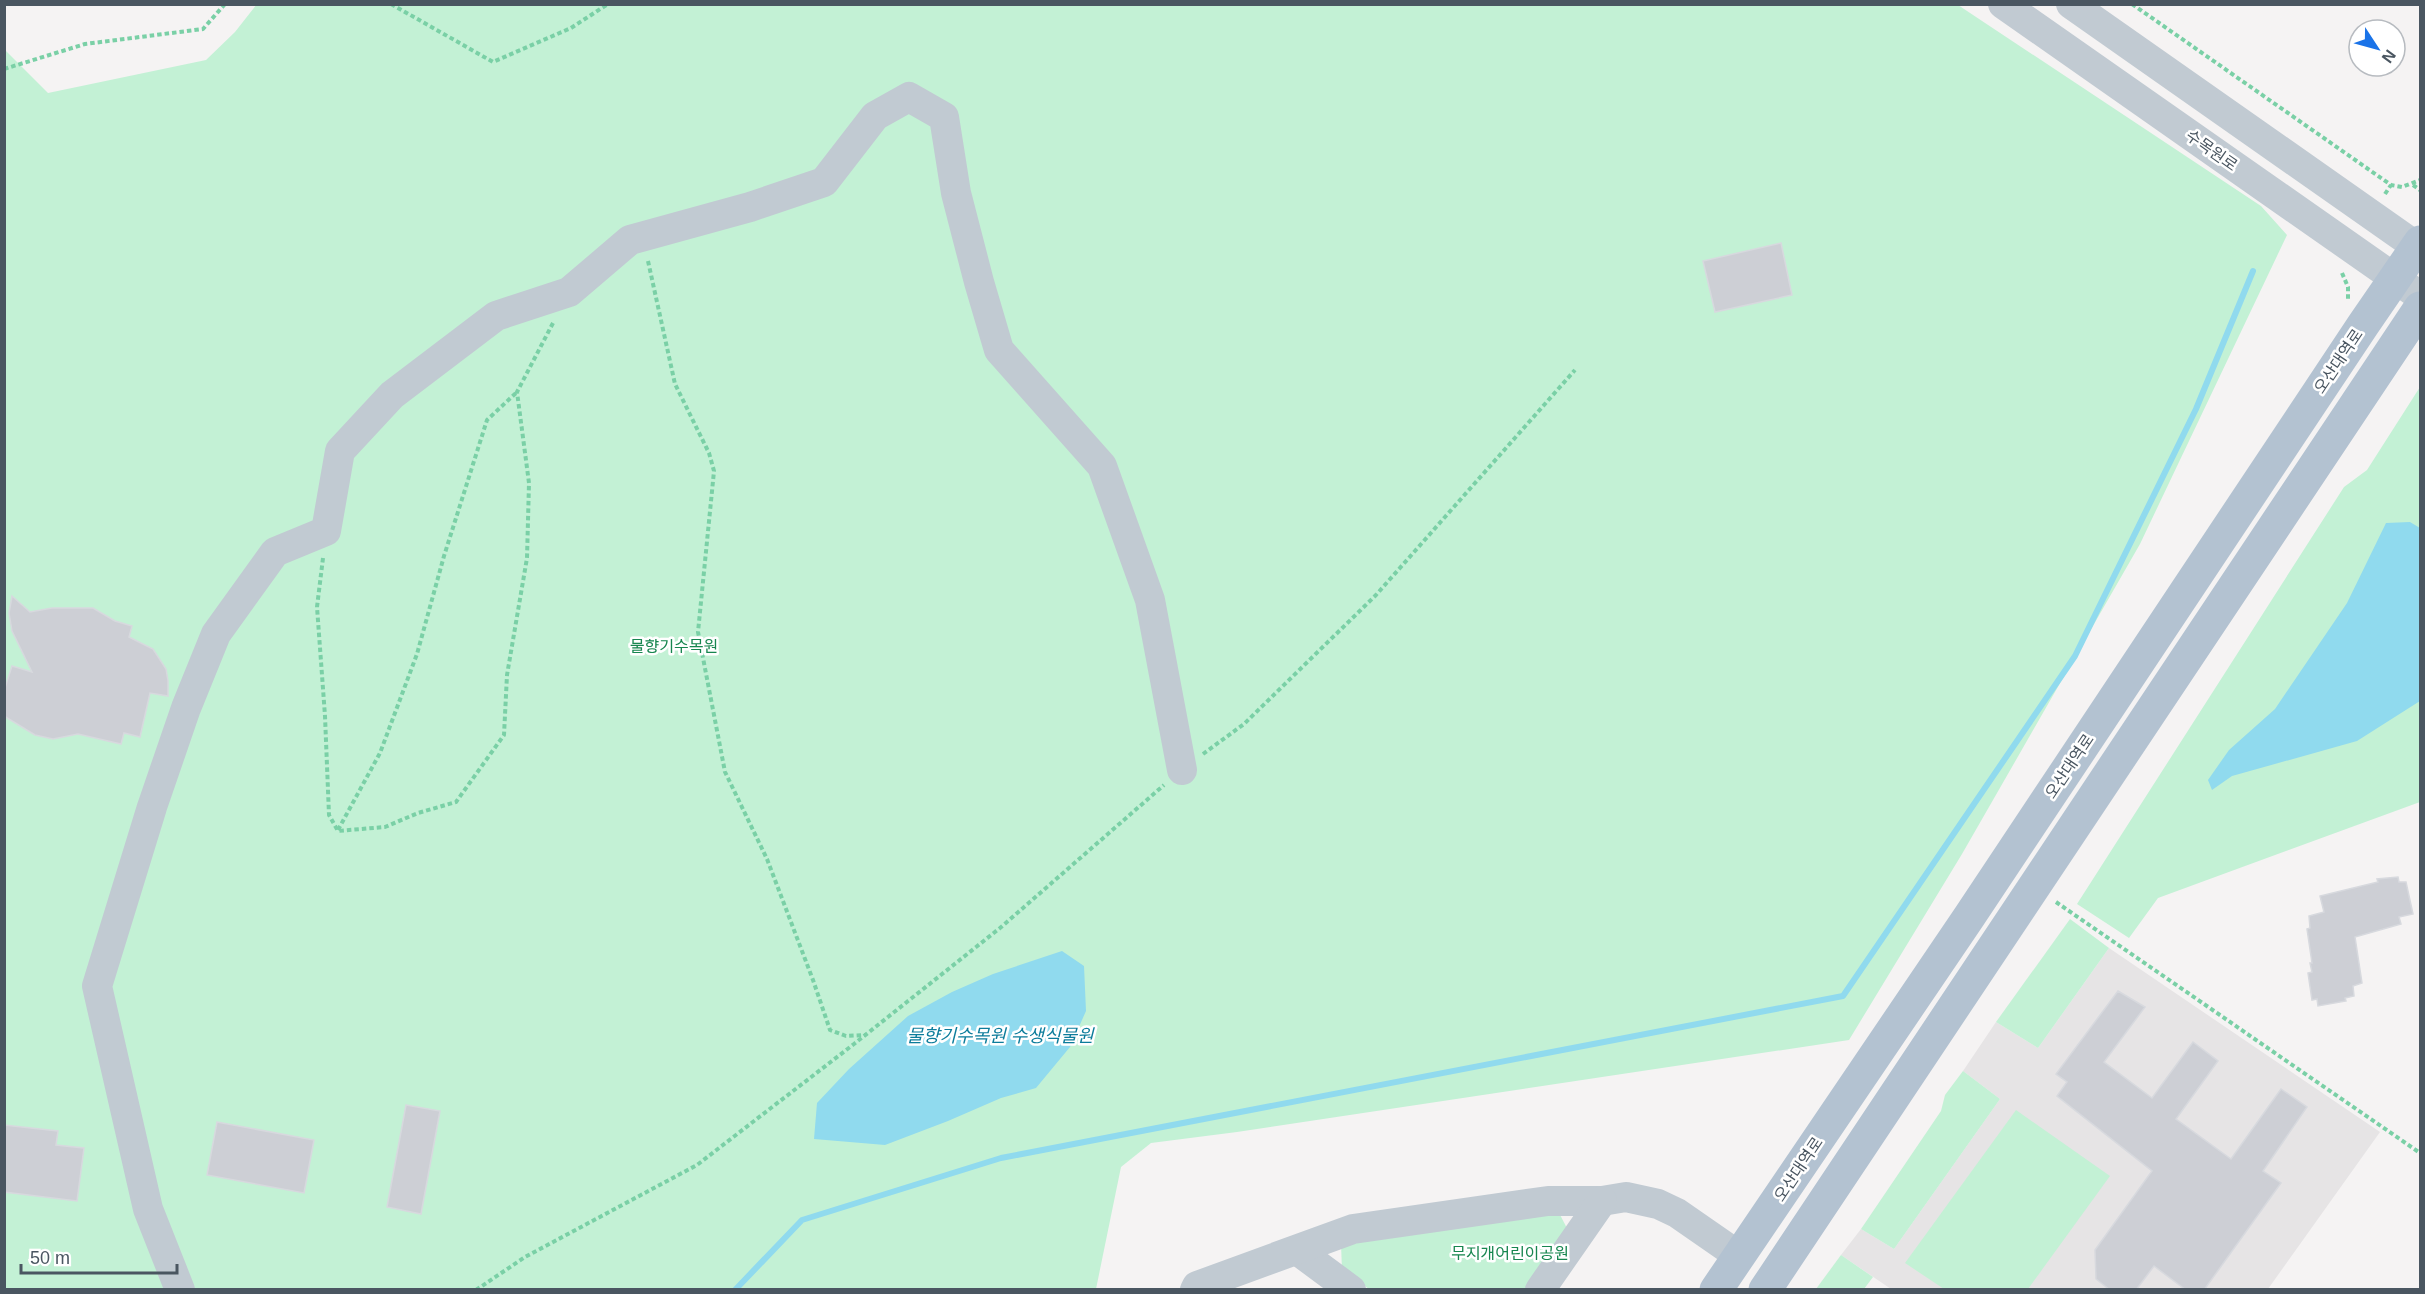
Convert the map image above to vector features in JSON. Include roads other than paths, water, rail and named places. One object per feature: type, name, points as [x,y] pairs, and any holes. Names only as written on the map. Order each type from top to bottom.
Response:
[{"type":"main road","name":"오산대역로","points":[[1716,1290],[1969,917],[2362,325],[2408,288],[2419,246]]},
{"type":"main road","points":[[1765,1290],[2421,308]]},
{"type":"street","name":"수목원로","points":[[2003,4],[2408,288]]},
{"type":"street","points":[[2071,4],[2419,246]]},
{"type":"street","points":[[180,1290],[148,1209],[97,986],[152,807],[186,708],[216,634],[275,552],[326,531],[340,451],[392,395],[496,316],[569,292],[630,240],[750,207],[824,182],[875,116],[909,97],[945,117],[956,193],[999,350],[1102,466],[1150,600],[1182,770]]},
{"type":"street","points":[[1196,1290],[1197,1286],[1353,1229],[1548,1201],[1602,1201],[1626,1197],[1658,1204],[1699,1226],[1739,1256]]},
{"type":"street","points":[[1540,1290],[1602,1201]]},
{"type":"street","points":[[1297,1250],[1351,1290]]},
{"type":"water","points":[[2410,522],[2420,528],[2420,701],[2357,741],[2232,776],[2212,790],[2208,780],[2229,750],[2275,709],[2347,603],[2386,523]]},
{"type":"water","name":"물향기수목원 수생식물원","points":[[1062,951],[1084,966],[1086,1011],[1070,1047],[1036,1088],[1001,1098],[885,1145],[814,1139],[817,1103],[849,1069],[908,1016],[952,992],[993,974]]},
{"type":"waterway","points":[[735,1290],[802,1220],[1001,1158],[1843,996],[2075,656],[2196,409],[2253,271]]},
{"type":"park label","name":"물향기수목원","points":[[674,646]]},
{"type":"park label","name":"무지개어린이공원","points":[[1510,1253]]}]
